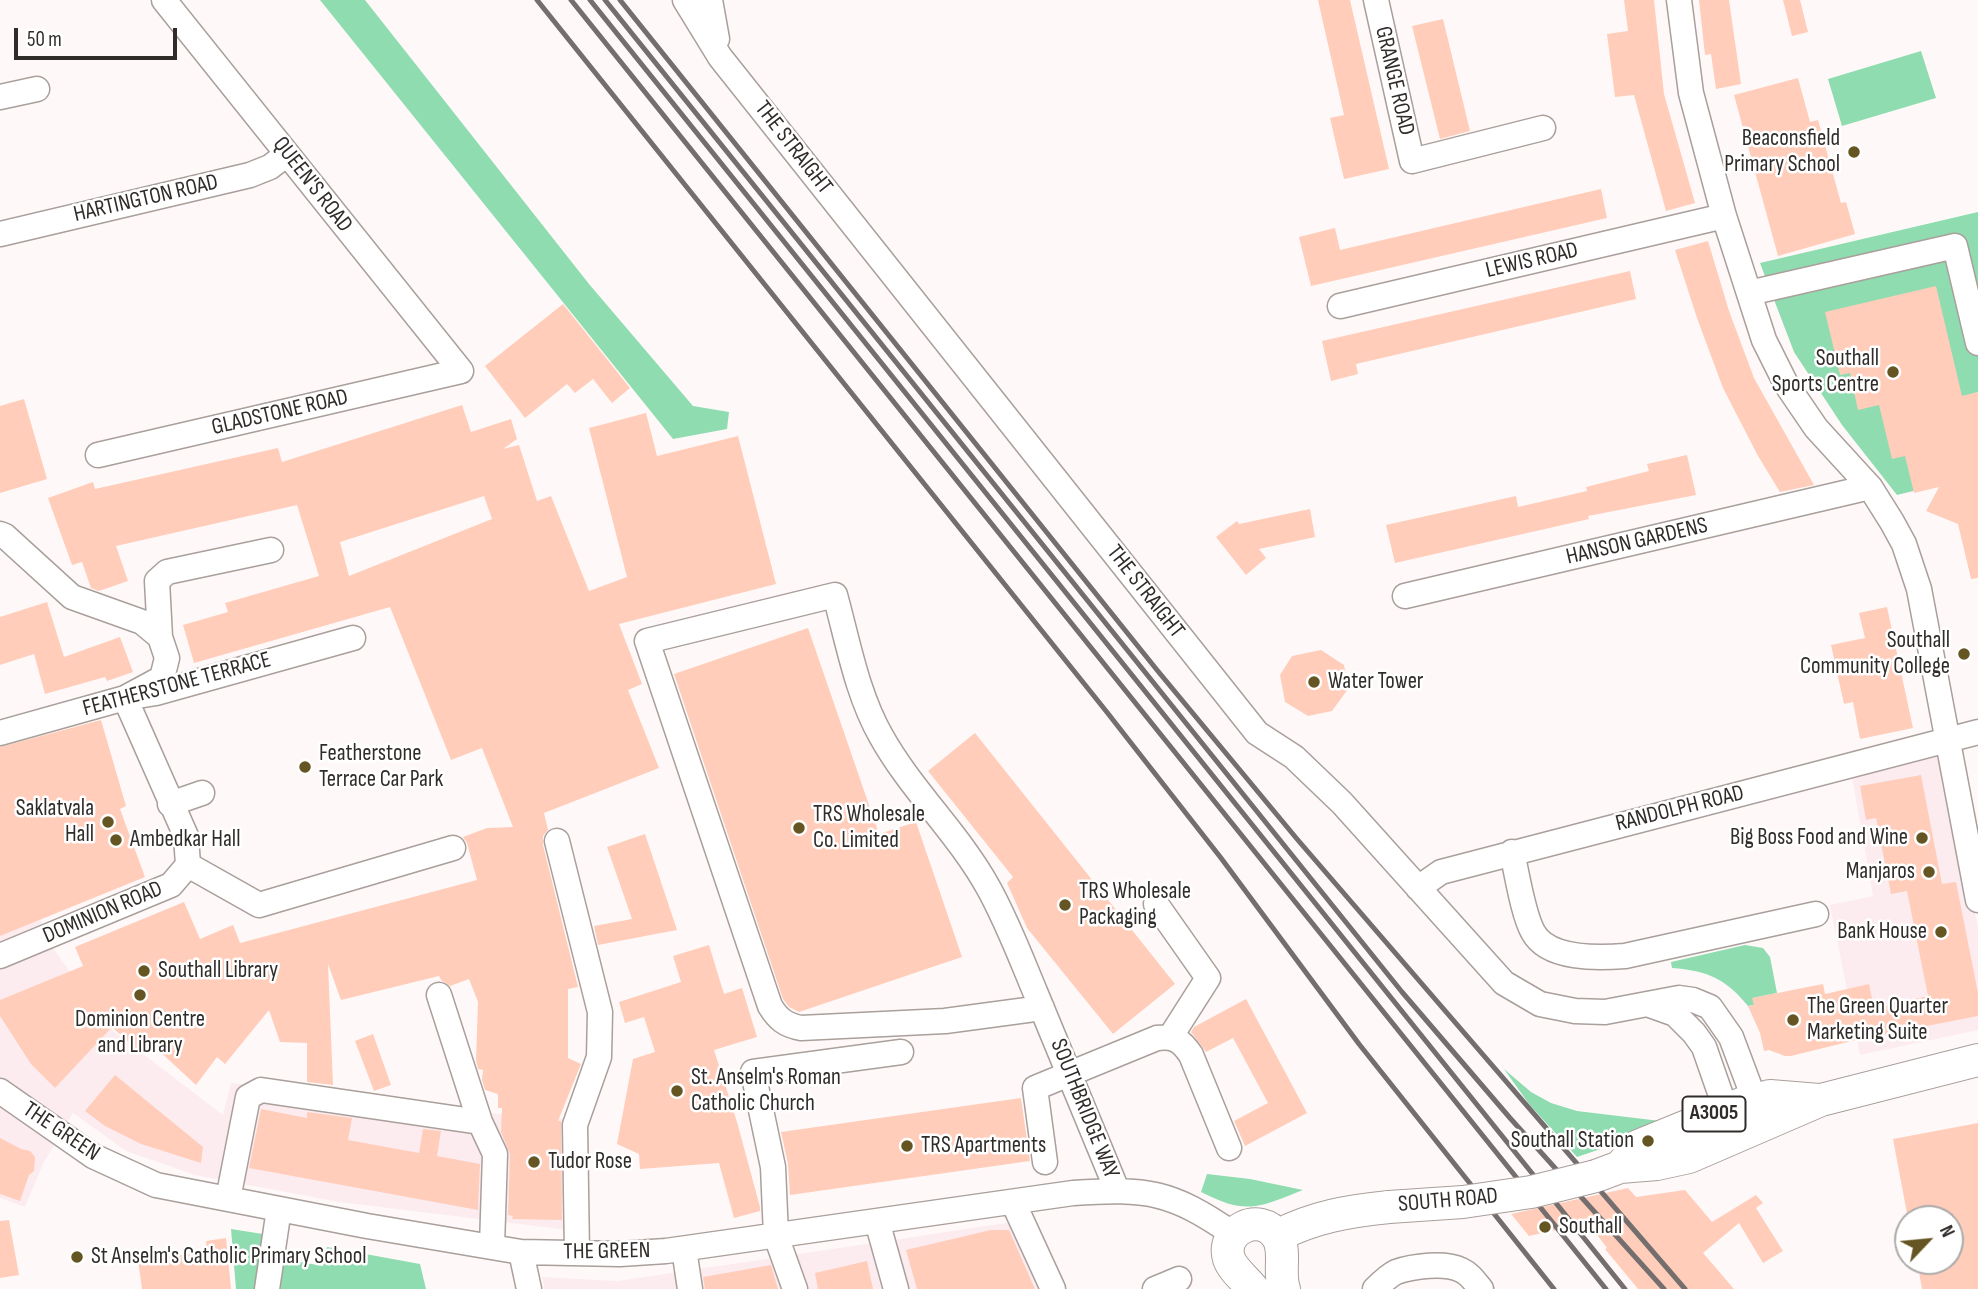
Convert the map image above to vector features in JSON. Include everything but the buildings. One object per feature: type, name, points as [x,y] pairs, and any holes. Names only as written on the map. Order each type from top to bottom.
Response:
[{"type":"main road","name":"SOUTH ROAD","points":[[1281,1263],[1299,1224],[1323,1216],[1511,1195],[1608,1171],[1689,1157],[1821,1100],[1978,1060]]},
{"type":"main road","name":"SOUTH ROAD","points":[[1608,1171],[1638,1146],[1758,1099],[1770,1096],[1821,1100]]},
{"type":"main road","points":[[1233,1234],[1256,1224],[1268,1228],[1281,1263]]},
{"type":"main road","name":"A3005","points":[[1233,1234],[1227,1244],[1229,1260],[1248,1282],[1270,1274],[1281,1263]]},
{"type":"street","name":"QUEEN'S ROAD","points":[[164,0],[461,371]]},
{"type":"street","name":"THE STRAIGHT","points":[[685,0],[720,57],[1257,733],[1294,757],[1342,803],[1504,984],[1525,997],[1556,1009],[1575,1012],[1605,1012],[1679,998],[1710,1007],[1731,1037],[1752,1093],[1758,1099]]},
{"type":"street","name":"THE STRAIGHT","points":[[710,0],[720,57]]},
{"type":"street","name":"GRANGE ROAD","points":[[1376,0],[1412,161],[1543,128]]},
{"type":"street","points":[[1679,0],[1691,93],[1724,216],[1763,340],[1786,384],[1816,428],[1870,487],[1904,544],[1919,589],[1978,900]]},
{"type":"street","points":[[0,97],[37,89]]},
{"type":"street","name":"HARTINGTON ROAD","points":[[0,234],[250,175],[270,167],[287,154]]},
{"type":"street","name":"LEWIS ROAD","points":[[1340,306],[1724,216]]},
{"type":"street","points":[[1749,293],[1955,246],[1978,343]]},
{"type":"street","name":"GLADSTONE ROAD","points":[[99,455],[461,371]]},
{"type":"street","name":"HANSON GARDENS","points":[[1405,596],[1870,487]]},
{"type":"street","points":[[0,534],[72,597],[142,622],[160,637]]},
{"type":"street","points":[[125,698],[162,678],[167,658],[160,637],[157,581],[167,572],[271,550]]},
{"type":"street","name":"SOUTHBRIDGE WAY","points":[[1046,1018],[801,1028],[788,1025],[778,1018],[770,1006],[647,641],[835,595],[865,700],[881,735],[901,767],[955,836],[988,888],[1046,1018],[1117,1190]]},
{"type":"street","name":"FEATHERSTONE TERRACE","points":[[0,733],[353,638]]},
{"type":"street","name":"DOMINION ROAD","points":[[0,956],[171,885],[188,865],[186,836],[125,698]]},
{"type":"street","name":"RANDOLPH ROAD","points":[[1418,888],[1441,872],[1512,852],[1978,732]]},
{"type":"street","points":[[170,804],[202,793]]},
{"type":"street","points":[[557,841],[600,1012],[599,1057],[575,1125],[577,1253]]},
{"type":"street","points":[[188,865],[259,905],[453,848]]},
{"type":"street","points":[[1512,852],[1533,933],[1543,944],[1557,951],[1606,957],[1625,956],[1816,914]]},
{"type":"street","points":[[1156,904],[1208,978],[1171,1036]]},
{"type":"street","points":[[439,995],[480,1122],[495,1154],[492,1246]]},
{"type":"street","points":[[1647,1004],[1675,1014],[1694,1033],[1704,1047],[1726,1110],[1736,1121],[1745,1124],[1784,1117]]},
{"type":"street","points":[[1045,1162],[1035,1088],[1157,1038],[1171,1036],[1183,1043],[1191,1055],[1230,1148]]},
{"type":"street","points":[[795,1289],[776,1236],[773,1167],[753,1072],[901,1052]]},
{"type":"street","points":[[228,1199],[248,1097],[261,1090],[480,1122]]},
{"type":"street","name":"THE GREEN","points":[[0,1091],[93,1156],[156,1185],[521,1252],[620,1254],[684,1249],[1073,1193],[1117,1190],[1144,1191],[1168,1196],[1205,1214],[1233,1234]]},
{"type":"street","points":[[1013,1202],[1053,1289]]},
{"type":"street","points":[[267,1289],[279,1209]]},
{"type":"street","points":[[877,1221],[896,1289]]},
{"type":"street","points":[[684,1249],[690,1289]]},
{"type":"street","points":[[521,1252],[529,1289]]},
{"type":"street","points":[[1375,1289],[1394,1273],[1406,1269],[1446,1266],[1460,1269],[1481,1289]]},
{"type":"street","points":[[1155,1289],[1179,1279]]},
{"type":"shaded area","points":[[1941,749],[1978,927],[1978,1030],[1860,1055],[1830,905],[1873,896],[1851,772]]},
{"type":"shaded area","points":[[12,846],[50,944],[113,1031],[223,1115],[231,1083],[487,1113],[582,1120],[585,1232],[339,1202],[195,1175],[126,1151],[73,1113],[43,1164],[25,1207],[0,1198],[0,850]]},
{"type":"shaded area","points":[[1013,1222],[1040,1289],[545,1289],[542,1277],[618,1281]]},
{"type":"green space","points":[[320,0],[365,0],[589,284],[693,406],[729,412],[727,429],[673,439]]},
{"type":"green space","points":[[1921,51],[1936,98],[1842,126],[1828,79]]},
{"type":"green space","name":"Southall Sports Centre","points":[[1978,212],[1978,392],[1964,396],[1978,475],[1897,495],[1842,425],[1794,352],[1760,263]]},
{"type":"green space","points":[[1745,945],[1763,948],[1770,957],[1777,993],[1753,998],[1754,1005],[1748,1006],[1723,982],[1715,978],[1696,971],[1672,968],[1671,962]]},
{"type":"green space","points":[[1504,1069],[1531,1092],[1551,1103],[1577,1111],[1677,1123],[1577,1157],[1529,1104]]},
{"type":"green space","points":[[1207,1174],[1250,1179],[1303,1190],[1263,1205],[1241,1206],[1201,1192]]},
{"type":"green space","points":[[231,1229],[269,1235],[266,1256],[323,1266],[327,1247],[420,1264],[426,1289],[236,1289]]},
{"type":"railway","points":[[537,0],[1106,711],[1221,858],[1359,1044],[1554,1289]]},
{"type":"railway","points":[[571,0],[1606,1289]]},
{"type":"railway","points":[[590,0],[1625,1289]]},
{"type":"railway","points":[[605,0],[1402,992],[1510,1118],[1664,1289]]},
{"type":"railway","points":[[620,0],[1157,670],[1297,839],[1685,1289]]},
{"type":"place","name":"Beaconsfield Primary School","points":[[1854,152]]},
{"type":"place","name":"Southall Sports Centre","points":[[1893,372]]},
{"type":"place","name":"Southall Community College","points":[[1964,654]]},
{"type":"place","name":"Water Tower","points":[[1314,682]]},
{"type":"place","name":"Featherstone Terrace Car Park","points":[[305,767]]},
{"type":"place","name":"Saklatvala Hall","points":[[108,822]]},
{"type":"place","name":"TRS Wholesale Co. Limited","points":[[799,828]]},
{"type":"place","name":"Big Boss Food and Wine","points":[[1922,838]]},
{"type":"place","name":"Ambedkar Hall","points":[[116,840]]},
{"type":"place","name":"Manjaros","points":[[1929,872]]},
{"type":"place","name":"TRS Wholesale Packaging","points":[[1065,905]]},
{"type":"place","name":"Bank House","points":[[1941,932]]},
{"type":"place","name":"Southall Library","points":[[144,971]]},
{"type":"place","name":"Dominion Centre and Library","points":[[140,995]]},
{"type":"place","name":"The Green Quarter Marketing Suite","points":[[1793,1020]]},
{"type":"place","name":"St. Anselm's Roman Catholic Church","points":[[677,1091]]},
{"type":"place","name":"Southall Station","points":[[1648,1141]]},
{"type":"place","name":"TRS Apartments","points":[[907,1146]]},
{"type":"place","name":"Tudor Rose","points":[[534,1162]]},
{"type":"place","name":"Southall","points":[[1545,1227]]},
{"type":"place","name":"St Anselm's Catholic Primary School","points":[[77,1257]]}]
